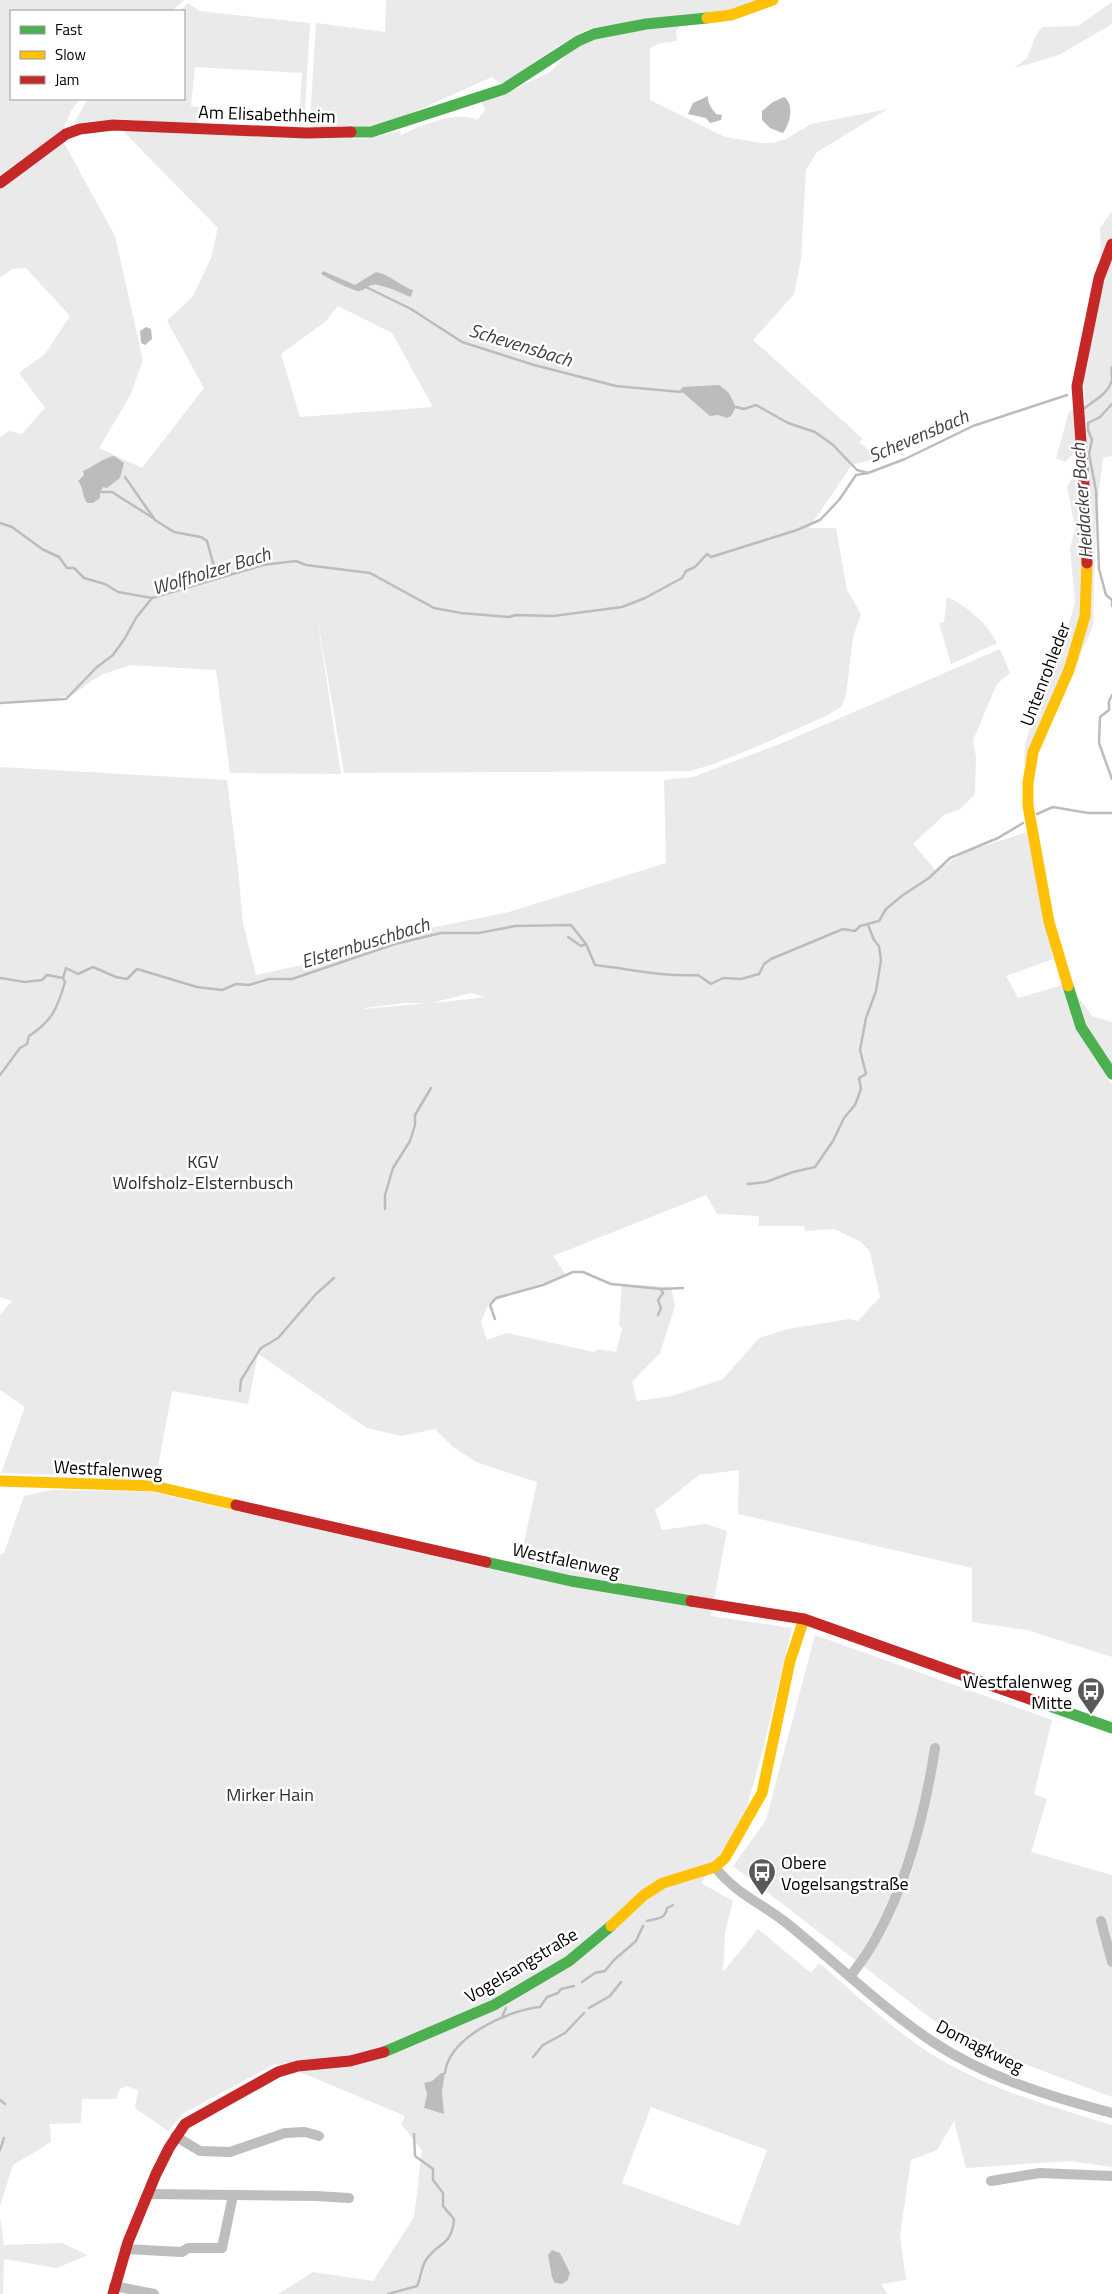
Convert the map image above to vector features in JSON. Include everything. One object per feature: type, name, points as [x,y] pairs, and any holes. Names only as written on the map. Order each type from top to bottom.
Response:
[{"type":"street","name":"Am Elisabethheim","points":[[0,184],[66,134],[87,128],[113,126],[306,133],[371,132],[438,112],[504,89],[578,41],[594,34],[646,24],[731,15],[750,10],[773,0]]},
{"type":"street","name":"Untenrohleder","points":[[1112,244],[1099,278],[1076,386],[1085,508],[1087,572],[1085,616],[1069,670],[1033,752],[1028,783],[1028,806],[1049,922],[1081,1027],[1112,1074]]},
{"type":"street","name":"Westfalenweg","points":[[0,1481],[49,1484],[113,1483],[154,1486],[571,1581],[804,1619],[1112,1728]]},
{"type":"street","points":[[715,1867],[725,1858],[762,1793],[790,1660],[804,1619]]},
{"type":"street","points":[[850,1977],[877,1937],[907,1868],[926,1802],[935,1748]]},
{"type":"street","name":"Domagkweg","points":[[715,1867],[732,1887],[787,1924],[894,2014],[950,2052],[994,2076],[1045,2095],[1112,2114]]},
{"type":"street","name":"Vogelsangstraße","points":[[154,2294],[114,2290],[125,2249],[148,2194],[175,2136],[185,2124],[278,2072],[298,2066],[350,2061],[392,2050],[494,2005],[569,1960],[594,1942],[644,1895],[663,1883],[715,1867]]},
{"type":"street","points":[[1101,1921],[1112,1962]]},
{"type":"street","points":[[175,2136],[200,2151],[230,2152],[284,2133],[305,2132],[319,2136]]},
{"type":"street","points":[[992,2181],[1040,2173],[1112,2176]]},
{"type":"street","points":[[148,2194],[233,2194],[349,2198]]},
{"type":"street","points":[[125,2249],[182,2252],[188,2248],[222,2248],[233,2194]]},
{"type":"green space","points":[[0,0],[184,0],[173,10],[10,10],[10,100],[79,100],[71,111],[63,130],[0,175]]},
{"type":"green space","points":[[386,0],[762,0],[741,8],[591,28],[567,40],[502,85],[492,77],[385,125],[313,129],[310,122],[316,23],[385,32]]},
{"type":"green space","points":[[1112,2],[1112,24],[1059,55],[1014,68],[1027,58],[1036,35],[1042,27],[1078,26]]},
{"type":"green space","points":[[188,3],[199,11],[310,23],[304,125],[299,126],[302,73],[195,67],[191,106],[200,107],[199,125],[117,119],[74,123],[87,100],[185,100],[185,10],[181,10]]},
{"type":"green space","points":[[682,23],[676,31],[677,41],[661,43],[650,48],[650,100],[725,137],[773,143],[786,139],[811,124],[888,109],[817,152],[806,170],[801,260],[794,294],[753,340],[863,439],[859,442],[879,458],[852,465],[809,528],[836,528],[847,590],[861,614],[853,637],[846,696],[841,707],[826,716],[756,747],[708,766],[689,771],[344,773],[315,604],[341,774],[230,773],[216,670],[130,665],[104,674],[73,695],[51,700],[0,701],[0,437],[9,431],[22,434],[45,408],[19,373],[45,354],[70,316],[26,268],[12,269],[0,278],[0,190],[63,141],[115,236],[143,360],[130,396],[99,448],[142,468],[204,388],[167,321],[193,296],[211,258],[218,228],[122,130],[364,139],[400,131],[401,135],[418,127],[449,118],[469,117],[477,120],[485,110],[481,100],[514,89],[550,72],[572,49],[599,37]],"holes":[[[338,306],[392,333],[433,407],[300,417],[281,354],[325,322]]]},
{"type":"green space","points":[[1112,211],[1112,456],[1103,458],[1096,517],[1093,625],[1073,673],[1024,766],[1025,746],[1042,679],[1069,624],[1075,602],[1070,549],[1075,528],[1067,486],[1080,466],[1075,452],[1065,462],[1056,458],[1069,412],[1085,405],[1084,377],[1101,258],[1100,228]]},
{"type":"green space","points":[[947,597],[962,605],[976,616],[997,643],[951,664],[939,623],[944,622]]},
{"type":"green space","points":[[1000,649],[1010,673],[997,684],[973,740],[976,757],[975,794],[960,809],[944,815],[913,844],[936,871],[965,852],[1027,832],[1053,959],[1006,976],[1018,998],[1063,985],[1076,1029],[1112,1085],[1112,1657],[1027,1630],[972,1622],[972,1568],[738,1514],[739,1470],[699,1475],[655,1510],[662,1530],[706,1524],[727,1531],[711,1616],[792,1628],[762,1753],[743,1820],[701,1883],[733,1901],[725,1933],[723,1972],[758,1929],[811,1973],[819,1963],[899,2031],[949,2065],[1017,2095],[1112,2125],[1112,2167],[1069,2161],[966,2168],[954,2121],[937,2150],[911,2160],[900,2236],[906,2280],[881,2284],[888,2294],[278,2294],[313,2272],[373,2281],[414,2217],[422,2150],[401,2124],[405,2116],[302,2073],[275,2064],[184,2113],[168,2131],[135,2108],[138,2090],[127,2086],[120,2089],[116,2099],[82,2099],[81,2123],[50,2124],[51,2142],[13,2165],[0,2206],[0,1555],[4,1553],[24,1496],[51,1490],[152,1492],[517,1575],[537,1482],[476,1462],[453,1447],[435,1429],[401,1436],[367,1428],[258,1354],[248,1404],[172,1391],[156,1478],[1,1473],[25,1407],[0,1390],[0,1315],[12,1301],[0,1297],[0,767],[227,780],[243,923],[256,975],[329,959],[421,930],[509,912],[666,863],[664,780],[693,777],[782,743]],"holes":[[[471,993],[485,997],[434,1003]],[[405,1003],[427,1003],[364,1009]],[[706,1195],[717,1214],[759,1216],[758,1226],[804,1226],[805,1231],[834,1229],[861,1242],[870,1252],[880,1297],[858,1321],[849,1319],[788,1329],[759,1338],[723,1379],[672,1396],[637,1401],[632,1382],[660,1353],[675,1306],[671,1287],[622,1284],[619,1324],[622,1329],[616,1352],[598,1349],[594,1352],[507,1333],[487,1340],[481,1322],[489,1303],[566,1275],[553,1256]],[[445,2073],[442,2092],[443,2113],[424,2108],[427,2094],[424,2083],[432,2081]],[[651,2107],[767,2150],[739,2226],[622,2183]]]},
{"type":"green space","points":[[1077,995],[1092,1016],[1112,1022],[1112,1064],[1086,1025]]},
{"type":"green space","points":[[815,1635],[1052,1720],[1034,1794],[1047,1799],[1031,1852],[1112,1875],[1112,2097],[993,2052],[950,2033],[733,1866],[766,1820]]},
{"type":"green space","points":[[0,2216],[4,2245],[62,2243],[88,2255],[57,2268],[4,2259],[3,2294],[0,2294]]},
{"type":"shaded area","points":[[708,96],[709,103],[714,112],[722,115],[721,120],[710,123],[706,118],[688,114],[693,103]]},
{"type":"shaded area","points":[[784,97],[789,105],[790,114],[788,124],[783,133],[770,128],[762,120],[762,111],[773,102]]},
{"type":"shaded area","points":[[323,271],[355,285],[376,272],[413,290],[411,297],[375,285],[357,291],[324,276],[321,274]]},
{"type":"shaded area","points":[[146,327],[151,329],[152,339],[145,345],[141,343],[140,331]]},
{"type":"shaded area","points":[[719,385],[729,393],[736,407],[731,416],[727,418],[718,415],[710,416],[680,390],[683,387]]},
{"type":"shaded area","points":[[114,456],[124,463],[120,478],[107,488],[103,487],[100,492],[100,498],[93,503],[87,503],[78,481],[84,475],[83,471]]},
{"type":"shaded area","points":[[441,2073],[445,2073],[442,2092],[444,2114],[424,2108],[427,2094],[424,2083],[432,2081]]},
{"type":"shaded area","points":[[552,2250],[560,2253],[570,2273],[567,2281],[562,2284],[555,2283],[552,2277],[548,2255]]},
{"type":"waterway","name":"Schevensbach","points":[[366,287],[411,309],[462,342],[534,365],[616,386],[681,392]]},
{"type":"waterway","name":"Schevensbach","points":[[1085,408],[1101,396],[1111,384],[1112,367]]},
{"type":"waterway","name":"Schevensbach","points":[[736,407],[744,409],[756,405],[788,423],[815,432],[833,445],[857,470],[868,473],[905,459],[973,426],[1067,395]]},
{"type":"waterway","name":"Heidacker Bach","points":[[1112,404],[1100,417],[1088,423],[1088,430],[1092,440],[1089,454],[1096,491],[1099,569],[1106,595],[1112,600],[1112,606]]},
{"type":"waterway","name":"Wolfholzer Bach","points":[[0,703],[66,699],[97,667],[113,655],[136,618],[152,598],[263,565],[296,561],[306,565],[370,573],[434,608],[461,613],[509,617],[516,615],[553,616],[622,607],[645,598],[682,578],[686,571],[695,567],[707,554],[711,557],[797,530],[820,520],[839,500],[856,475],[868,473]]},
{"type":"waterway","points":[[125,477],[155,520],[174,532],[201,537],[207,541],[213,563],[221,576]]},
{"type":"waterway","points":[[100,492],[112,492],[153,518]]},
{"type":"waterway","points":[[0,523],[12,527],[42,549],[59,557],[67,568],[74,568],[84,578],[105,584],[118,592],[152,598]]},
{"type":"waterway","name":"Heidacker Bach","points":[[1112,695],[1109,701],[1109,710],[1100,717],[1099,743],[1112,779]]},
{"type":"waterway","points":[[1037,814],[1053,807],[1088,813],[1112,813]]},
{"type":"waterway","name":"Elsternbuschbach","points":[[0,978],[25,982],[42,980],[47,975],[63,978],[66,968],[78,974],[93,967],[116,977],[127,979],[137,969],[197,987],[222,990],[236,984],[249,985],[269,979],[292,979],[395,944],[441,933],[479,933],[515,926],[571,925],[586,944],[595,965],[659,974],[698,975],[711,984],[723,978],[741,979],[759,974],[764,964],[771,959],[843,929],[855,931],[860,926],[879,921],[886,909],[929,878],[950,858],[998,838],[1023,823]]},
{"type":"waterway","points":[[748,1184],[766,1182],[793,1172],[815,1167],[833,1141],[844,1118],[855,1105],[861,1089],[859,1078],[866,1074],[860,1050],[866,1018],[876,991],[881,960],[879,946],[874,940],[868,925]]},
{"type":"waterway","points":[[568,937],[581,946],[586,944]]},
{"type":"waterway","points":[[0,1075],[20,1048],[27,1044],[29,1036],[44,1025],[53,1013],[65,982],[63,978]]},
{"type":"waterway","points":[[385,1209],[385,1195],[393,1168],[410,1141],[415,1125],[415,1115],[431,1088]]},
{"type":"waterway","points":[[495,1319],[490,1305],[496,1298],[543,1285],[573,1272],[583,1272],[611,1284],[661,1289],[683,1288]]},
{"type":"waterway","points":[[240,1391],[241,1380],[261,1348],[278,1338],[316,1294],[334,1278]]},
{"type":"waterway","points":[[658,1315],[661,1308],[658,1300],[663,1293],[661,1289]]},
{"type":"waterway","points":[[647,1921],[662,1917],[667,1908],[673,1905]]},
{"type":"waterway","points":[[582,1982],[595,1973],[605,1971],[614,1960],[636,1941],[643,1926]]},
{"type":"waterway","points":[[589,2008],[610,1996],[621,1982]]},
{"type":"waterway","points":[[445,2073],[449,2060],[468,2037],[497,2020],[527,2009],[540,2007],[547,1997],[558,1993],[561,1989],[574,1986]]},
{"type":"waterway","points":[[502,2017],[506,2008]]},
{"type":"waterway","points":[[533,2057],[543,2045],[565,2033],[584,2013]]},
{"type":"waterway","points":[[0,2100],[5,2104]]},
{"type":"waterway","points":[[388,2294],[417,2286],[426,2260],[430,2254],[447,2240],[453,2228],[454,2219],[443,2206],[443,2193],[433,2180],[433,2169],[415,2156],[414,2134]]},
{"type":"waterway","points":[[0,2150],[4,2138]]},
{"type":"traffic: fast","points":[[351,132],[371,132],[504,89],[578,41],[594,34],[646,24],[707,18]]},
{"type":"traffic: fast","points":[[1068,986],[1081,1027],[1112,1074]]},
{"type":"traffic: fast","points":[[486,1562],[571,1581],[691,1601]]},
{"type":"traffic: fast","points":[[1041,1703],[1112,1728]]},
{"type":"traffic: fast","points":[[384,2052],[494,2005],[569,1961],[611,1926]]},
{"type":"traffic: slow","points":[[707,18],[731,15],[773,0]]},
{"type":"traffic: slow","points":[[1068,986],[1049,922],[1028,806],[1028,783],[1033,752],[1069,670],[1085,616],[1087,563]]},
{"type":"traffic: slow","points":[[0,1481],[154,1486],[236,1505]]},
{"type":"traffic: slow","points":[[611,1926],[644,1895],[663,1883],[715,1867],[725,1858],[762,1793],[790,1661],[804,1619]]},
{"type":"traffic: jam","points":[[0,183],[66,134],[80,129],[113,125],[306,133],[351,132]]},
{"type":"traffic: jam","points":[[1087,563],[1085,499],[1077,386],[1099,278],[1112,244]]},
{"type":"traffic: jam","points":[[236,1505],[486,1562]]},
{"type":"traffic: jam","points":[[691,1601],[804,1619],[1041,1703]]},
{"type":"traffic: jam","points":[[113,2294],[128,2242],[156,2174],[169,2148],[185,2124],[278,2072],[298,2066],[350,2061],[384,2052]]},
{"type":"place","name":"Westfalenweg Mitte","points":[[1091,1715]]},
{"type":"place","name":"Obere Vogelsangstraße","points":[[762,1896]]},
{"type":"park label","name":"KGV Wolfsholz-Elsternbusch","points":[[203,1171]]},
{"type":"park label","name":"Mirker Hain","points":[[270,1794]]}]
